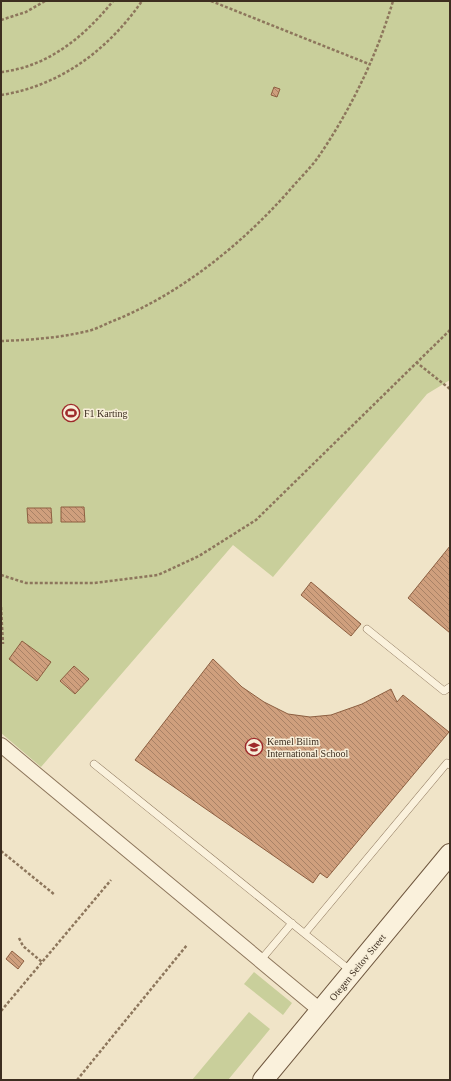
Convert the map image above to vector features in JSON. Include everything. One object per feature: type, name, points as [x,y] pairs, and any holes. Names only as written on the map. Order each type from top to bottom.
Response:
[{"type":"main road","name":"Otegen Seitov Street","points":[[263,1080],[450,854]]},
{"type":"street","points":[[1,745],[321,1011]]},
{"type":"lane","points":[[366,629],[444,691],[450,687]]},
{"type":"lane","points":[[305,933],[447,763],[450,765]]},
{"type":"lane","points":[[94,764],[292,922],[352,972]]},
{"type":"lane","points":[[260,961],[292,922]]},
{"type":"path","points":[[1,20],[26,12],[45,1]]},
{"type":"path","points":[[1,72],[33,64],[58,52],[80,38],[114,1]]},
{"type":"path","points":[[1,95],[25,90],[43,84],[79,65],[114,36],[142,1]]},
{"type":"path","points":[[211,1],[369,64]]},
{"type":"path","points":[[1,341],[44,339],[89,331],[141,310],[182,285],[221,255],[275,208],[318,158],[343,119],[386,24],[393,1]]},
{"type":"path","points":[[1,575],[26,583],[94,583],[158,575],[199,556],[256,520],[450,330]]},
{"type":"path","points":[[416,362],[450,390]]},
{"type":"path","points":[[1,607],[3,644]]},
{"type":"path","points":[[1,851],[55,895]]},
{"type":"path","points":[[1,1011],[111,880]]},
{"type":"path","points":[[19,938],[23,946],[42,962]]},
{"type":"path","points":[[77,1080],[187,945]]},
{"type":"green space","points":[[1,1],[450,1],[450,380],[427,394],[273,577],[233,545],[41,767],[1,733]]},
{"type":"green space","points":[[254,972],[292,1003],[283,1015],[244,984]]},
{"type":"green space","points":[[249,1012],[270,1029],[228,1080],[192,1080]]},
{"type":"building","points":[[274,87],[280,89],[277,97],[271,95]]},
{"type":"building","points":[[61,507],[84,507],[85,522],[61,522]]},
{"type":"building","points":[[27,508],[51,508],[52,523],[28,523]]},
{"type":"building","points":[[450,546],[450,633],[408,598]]},
{"type":"building","points":[[311,582],[361,624],[351,636],[301,595]]},
{"type":"building","points":[[22,641],[51,662],[37,681],[9,659]]},
{"type":"building","points":[[213,659],[242,687],[264,702],[288,714],[310,717],[331,715],[362,704],[391,689],[397,702],[403,695],[449,732],[327,878],[320,873],[313,883],[135,760]]},
{"type":"building","points":[[74,666],[89,679],[75,694],[60,681]]},
{"type":"building","points":[[12,951],[24,961],[18,969],[6,959]]},
{"type":"place","name":"F1 Karting","points":[[71,413]]},
{"type":"place","name":"Kemel Bilim International School","points":[[254,747]]}]
